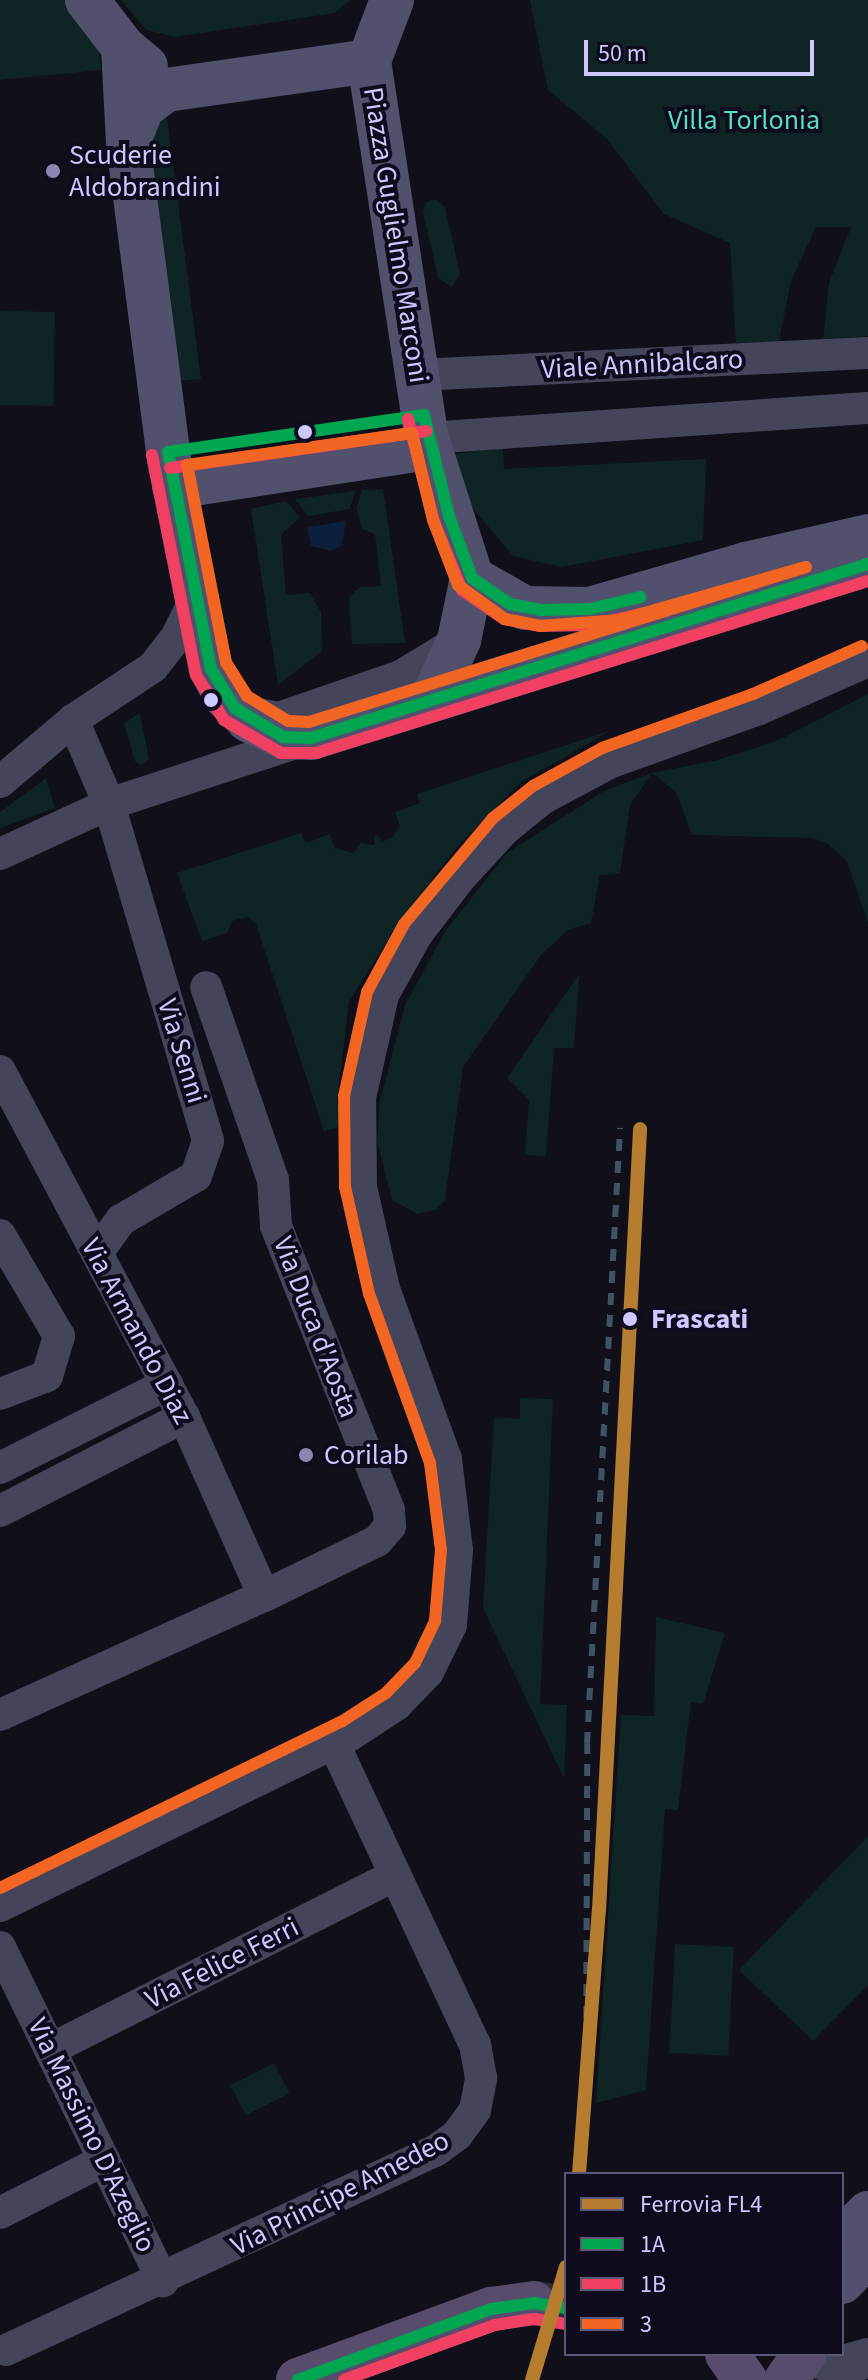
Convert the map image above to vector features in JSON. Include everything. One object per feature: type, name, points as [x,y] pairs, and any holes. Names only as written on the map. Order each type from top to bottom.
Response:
[{"type":"main road","name":"Piazza Guglielmo Marconi","points":[[87,0],[123,47],[153,71],[187,84]]},
{"type":"main road","points":[[369,61],[392,0]]},
{"type":"main road","points":[[123,47],[128,143],[174,487],[211,669],[235,708],[283,737],[311,738],[433,697],[868,564]]},
{"type":"main road","name":"Piazza Guglielmo Marconi","points":[[128,143],[149,99],[187,84],[369,61],[428,443],[472,578],[459,640],[433,697]]},
{"type":"main road","points":[[174,487],[428,443]]},
{"type":"main road","points":[[472,578],[525,608],[590,609],[746,564],[868,536]]},
{"type":"main road","points":[[844,2237],[868,2213]]},
{"type":"main road","points":[[844,2280],[868,2255]]},
{"type":"main road","points":[[298,2380],[491,2309],[534,2303]]},
{"type":"main road","points":[[728,2356],[745,2380]]},
{"type":"street","name":"Viale Annibalcaro","points":[[417,375],[868,353]]},
{"type":"street","name":"Viale Annibalcaro","points":[[428,443],[868,408]]},
{"type":"street","points":[[0,782],[73,720],[153,667],[176,638],[195,599]]},
{"type":"street","points":[[235,708],[279,718],[401,676],[459,640]]},
{"type":"street","points":[[0,1906],[334,1744],[409,1694],[447,1637],[456,1598],[457,1550],[446,1459],[384,1289],[361,1187],[360,1098],[379,1004],[417,934],[489,845],[542,799],[583,776],[868,661]]},
{"type":"street","name":"Via Senni","points":[[73,720],[109,804],[208,1141],[196,1176],[121,1220],[99,1250]]},
{"type":"street","points":[[0,854],[109,804],[311,738]]},
{"type":"street","name":"Via Duca d'Aosta","points":[[206,987],[273,1180],[284,1248],[391,1519],[377,1541],[264,1596]]},
{"type":"street","name":"Via Armando Diaz","points":[[0,1071],[55,1182],[99,1250],[184,1417],[264,1596]]},
{"type":"street","points":[[0,1235],[59,1336],[47,1376],[0,1394]]},
{"type":"street","points":[[0,1468],[167,1384]]},
{"type":"street","points":[[0,1511],[184,1417]]},
{"type":"street","points":[[0,1715],[264,1596]]},
{"type":"street","name":"Via Principe Amedeo","points":[[2,2349],[163,2281],[435,2151],[457,2135],[475,2110],[481,2078],[475,2045],[393,1876],[334,1744]]},
{"type":"street","name":"Via Felice Ferri","points":[[51,2049],[393,1876]]},
{"type":"street","name":"Via Massimo D'Azeglio","points":[[0,1947],[163,2281]]},
{"type":"street","points":[[0,2213],[104,2160]]},
{"type":"street","points":[[797,2368],[840,2366],[868,2358]]},
{"type":"green space","points":[[0,0],[68,0],[98,45],[101,70],[0,80]]},
{"type":"green space","points":[[121,0],[350,0],[335,13],[175,37],[146,30]]},
{"type":"green space","name":"Villa Torlonia","points":[[530,0],[868,0],[868,336],[823,339],[829,283],[851,227],[816,227],[791,281],[779,342],[736,343],[730,243],[664,214],[607,139],[548,90]]},
{"type":"green space","points":[[167,118],[201,379],[170,382],[142,123]]},
{"type":"green space","points":[[435,199],[445,207],[460,274],[452,287],[438,278],[423,212],[426,202]]},
{"type":"green space","points":[[0,311],[55,312],[53,406],[0,405]]},
{"type":"green space","points":[[503,447],[504,469],[706,459],[703,540],[562,567],[513,556],[471,506],[444,456]]},
{"type":"green space","points":[[383,489],[405,643],[352,644],[349,597],[360,587],[381,586],[375,534],[362,529],[356,508],[362,490]]},
{"type":"green space","points":[[355,491],[350,509],[308,516],[295,499]]},
{"type":"green space","points":[[286,501],[300,518],[281,534],[286,595],[310,593],[321,612],[322,651],[278,685],[251,509]]},
{"type":"green space","points":[[868,694],[868,923],[847,861],[828,844],[813,838],[692,835],[676,792],[652,773],[718,760],[779,740]]},
{"type":"green space","points":[[140,713],[149,759],[141,765],[135,761],[124,723]]},
{"type":"green space","points":[[612,730],[521,782],[456,848],[399,922],[349,1002],[337,1101],[344,1126],[324,1131],[256,924],[247,917],[232,921],[227,933],[202,941],[177,873],[301,833],[306,843],[330,834],[335,848],[353,853],[360,843],[374,845],[376,834],[382,841],[391,839],[400,826],[395,812],[420,803],[417,794]]},
{"type":"green space","points":[[652,773],[630,805],[620,873],[600,875],[591,923],[568,930],[541,955],[463,1067],[445,1200],[436,1210],[417,1214],[392,1200],[377,1141],[380,1101],[405,1005],[446,930],[507,853],[604,791]]},
{"type":"green space","points":[[46,778],[55,808],[0,828],[0,812]]},
{"type":"green space","points":[[579,974],[574,1048],[554,1048],[546,1156],[525,1155],[529,1100],[507,1078]]},
{"type":"green space","points":[[520,1398],[553,1399],[540,1704],[567,1705],[564,1778],[483,1608],[494,1417],[520,1419]]},
{"type":"green space","points":[[656,1617],[725,1633],[703,1704],[691,1702],[678,1810],[665,1809],[646,2090],[596,2103],[621,1715],[654,1716]]},
{"type":"green space","points":[[868,1836],[868,1985],[813,2041],[739,1970]]},
{"type":"green space","points":[[675,1944],[734,1947],[728,2056],[669,2053]]},
{"type":"green space","points":[[274,2063],[289,2093],[246,2116],[230,2085]]},
{"type":"water","points":[[346,521],[342,545],[332,551],[311,546],[307,527]]},
{"type":"tunnel","points":[[534,2303],[564,2308]]},
{"type":"railway","points":[[586,2106],[587,1744],[620,1128]]},
{"type":"rail line","name":"FL4","points":[[579,2172],[599,1910],[640,1129]]},
{"type":"rail line","name":"FL4","points":[[532,2380],[564,2274]]},
{"type":"transit line","name":"1A","points":[[424,415],[449,516],[472,578],[510,604],[540,610],[590,609],[641,597]]},
{"type":"transit line","name":"1A","points":[[168,452],[424,415]]},
{"type":"transit line","name":"1B","points":[[408,419],[434,522],[462,590],[504,619],[539,626],[592,625],[645,613]]},
{"type":"transit line","name":"1B","points":[[170,468],[426,431]]},
{"type":"transit line","name":"3","points":[[412,433],[433,520],[458,585],[505,619],[540,626],[620,620],[806,567],[309,722],[288,721],[247,696],[226,663],[187,465],[412,433]]},
{"type":"transit line","name":"1A","points":[[168,452],[211,669],[235,708],[283,737],[311,738],[868,564]]},
{"type":"transit line","name":"1B","points":[[152,455],[196,675],[224,720],[281,753],[316,753],[868,581]]},
{"type":"transit line","name":"3","points":[[0,1888],[341,1722],[386,1693],[415,1663],[435,1621],[441,1550],[430,1463],[369,1294],[345,1187],[344,1096],[367,992],[404,924],[493,818],[533,786],[602,748],[753,694],[862,646]]},
{"type":"transit line","name":"1A","points":[[298,2380],[491,2309],[534,2303],[564,2308]]},
{"type":"transit line","name":"1B","points":[[344,2380],[495,2325],[534,2319],[564,2324]]},
{"type":"place","name":"Scuderie Aldobrandini","points":[[53,171]]},
{"type":"place","name":"Frascati","points":[[630,1319]]},
{"type":"place","name":"Corilab","points":[[306,1455]]}]
